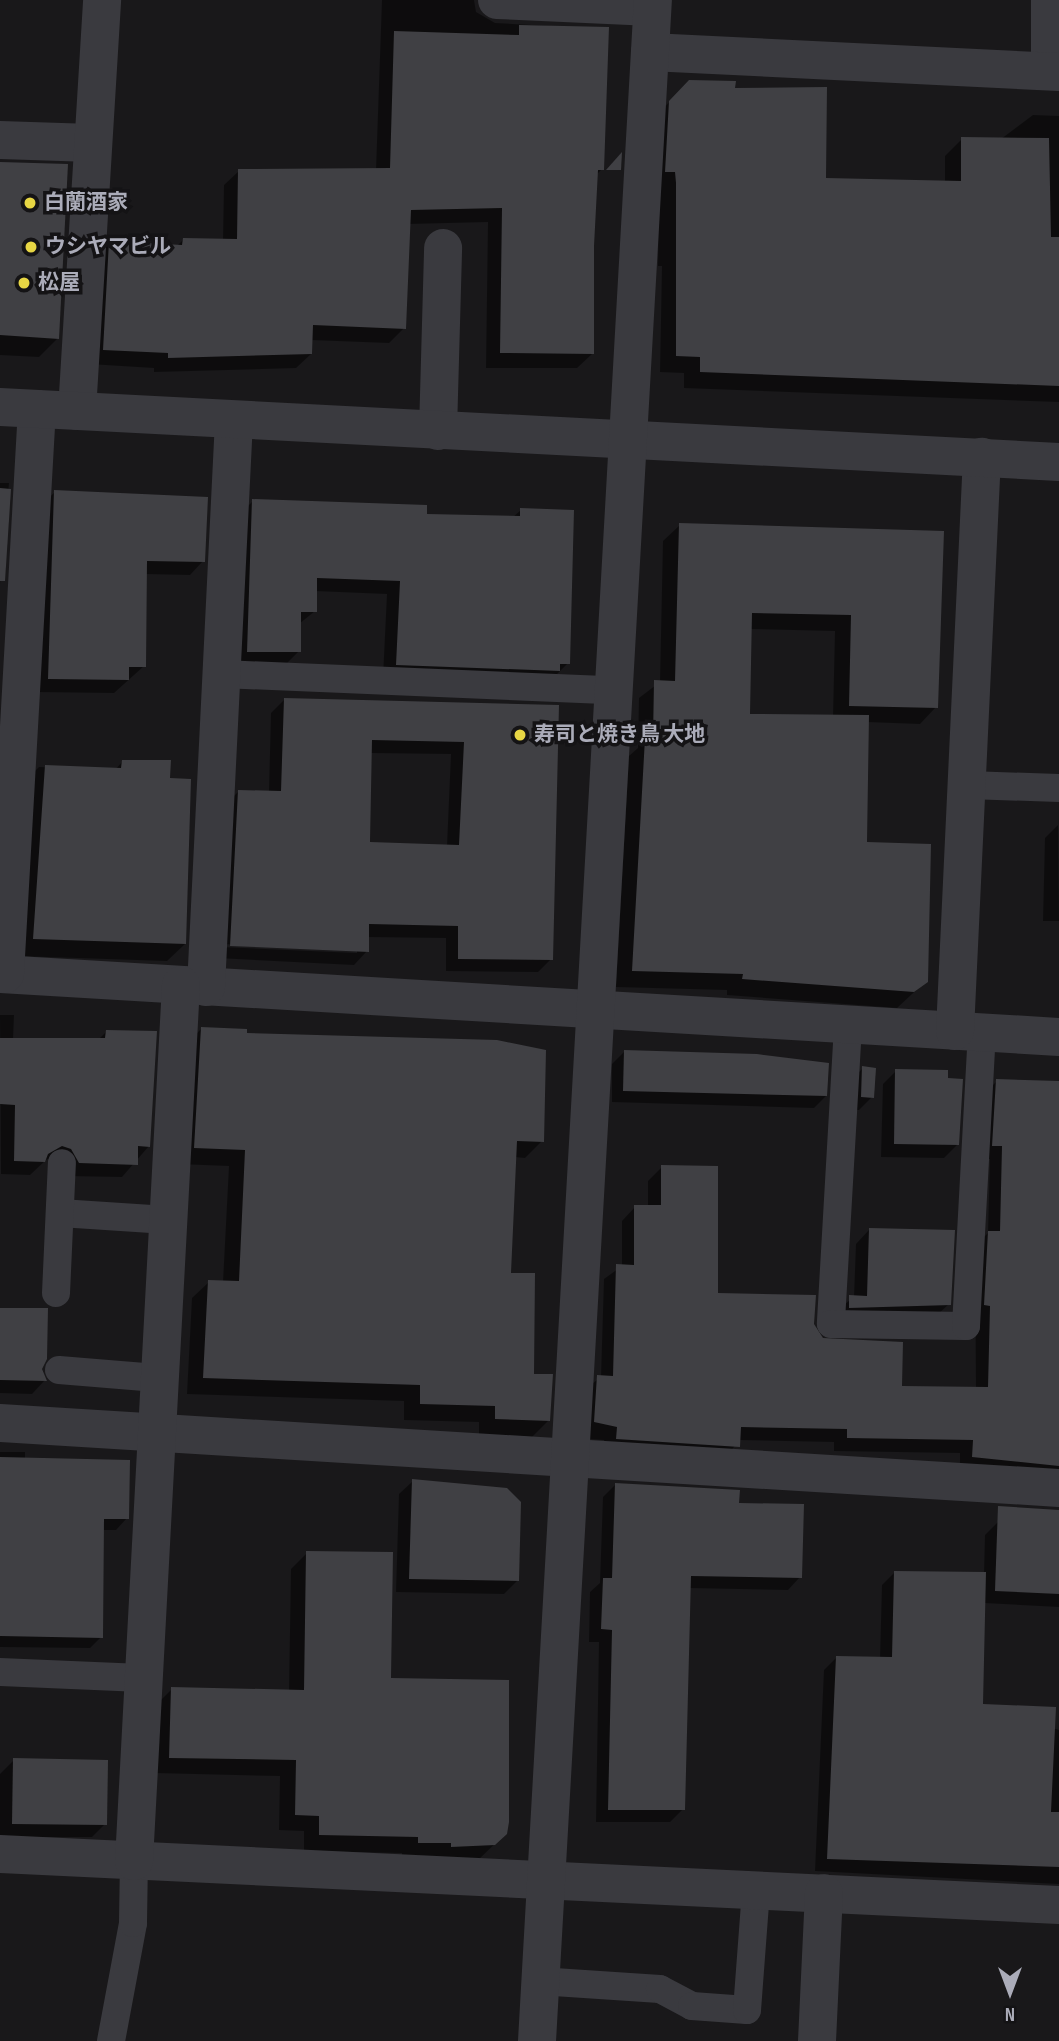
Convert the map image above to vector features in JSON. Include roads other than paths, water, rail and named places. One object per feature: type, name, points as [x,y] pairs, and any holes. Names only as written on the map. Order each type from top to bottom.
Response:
[{"type":"street","points":[[77,411],[102,0]]},
{"type":"street","points":[[497,0],[653,4],[543,1880],[537,2041]]},
{"type":"street","points":[[650,52],[1052,72]]},
{"type":"street","points":[[0,140],[92,143]]},
{"type":"street","points":[[438,431],[443,248]]},
{"type":"street","points":[[1059,461],[19,408],[3,974],[1059,1037]]},
{"type":"street","points":[[134,1861],[167,1220],[194,986],[222,674],[234,421]]},
{"type":"street","points":[[968,1032],[968,785],[982,457]]},
{"type":"street","points":[[0,1423],[568,1460],[1059,1488]]},
{"type":"street","points":[[0,1853],[1059,1905]]},
{"type":"street","points":[[817,2041],[824,1893]]},
{"type":"lane","points":[[1045,0],[1052,72]]},
{"type":"lane","points":[[222,674],[611,690]]},
{"type":"lane","points":[[968,785],[1059,788]]},
{"type":"lane","points":[[848,1026],[831,1324],[966,1325],[968,1032]]},
{"type":"lane","points":[[56,1293],[62,1163]]},
{"type":"lane","points":[[60,1213],[167,1220]]},
{"type":"lane","points":[[59,1370],[158,1378]]},
{"type":"lane","points":[[0,1672],[142,1678]]},
{"type":"lane","points":[[111,2041],[133,1923],[134,1861]]},
{"type":"lane","points":[[539,1981],[660,1989],[692,2006],[747,2010],[755,1890]]},
{"type":"place","name":"白蘭酒家","points":[[30,203]]},
{"type":"place","name":"ウシヤマビル","points":[[31,247]]},
{"type":"place","name":"松屋","points":[[24,283]]},
{"type":"place","name":"寿司と焼き鳥 大地","points":[[520,735]]}]
